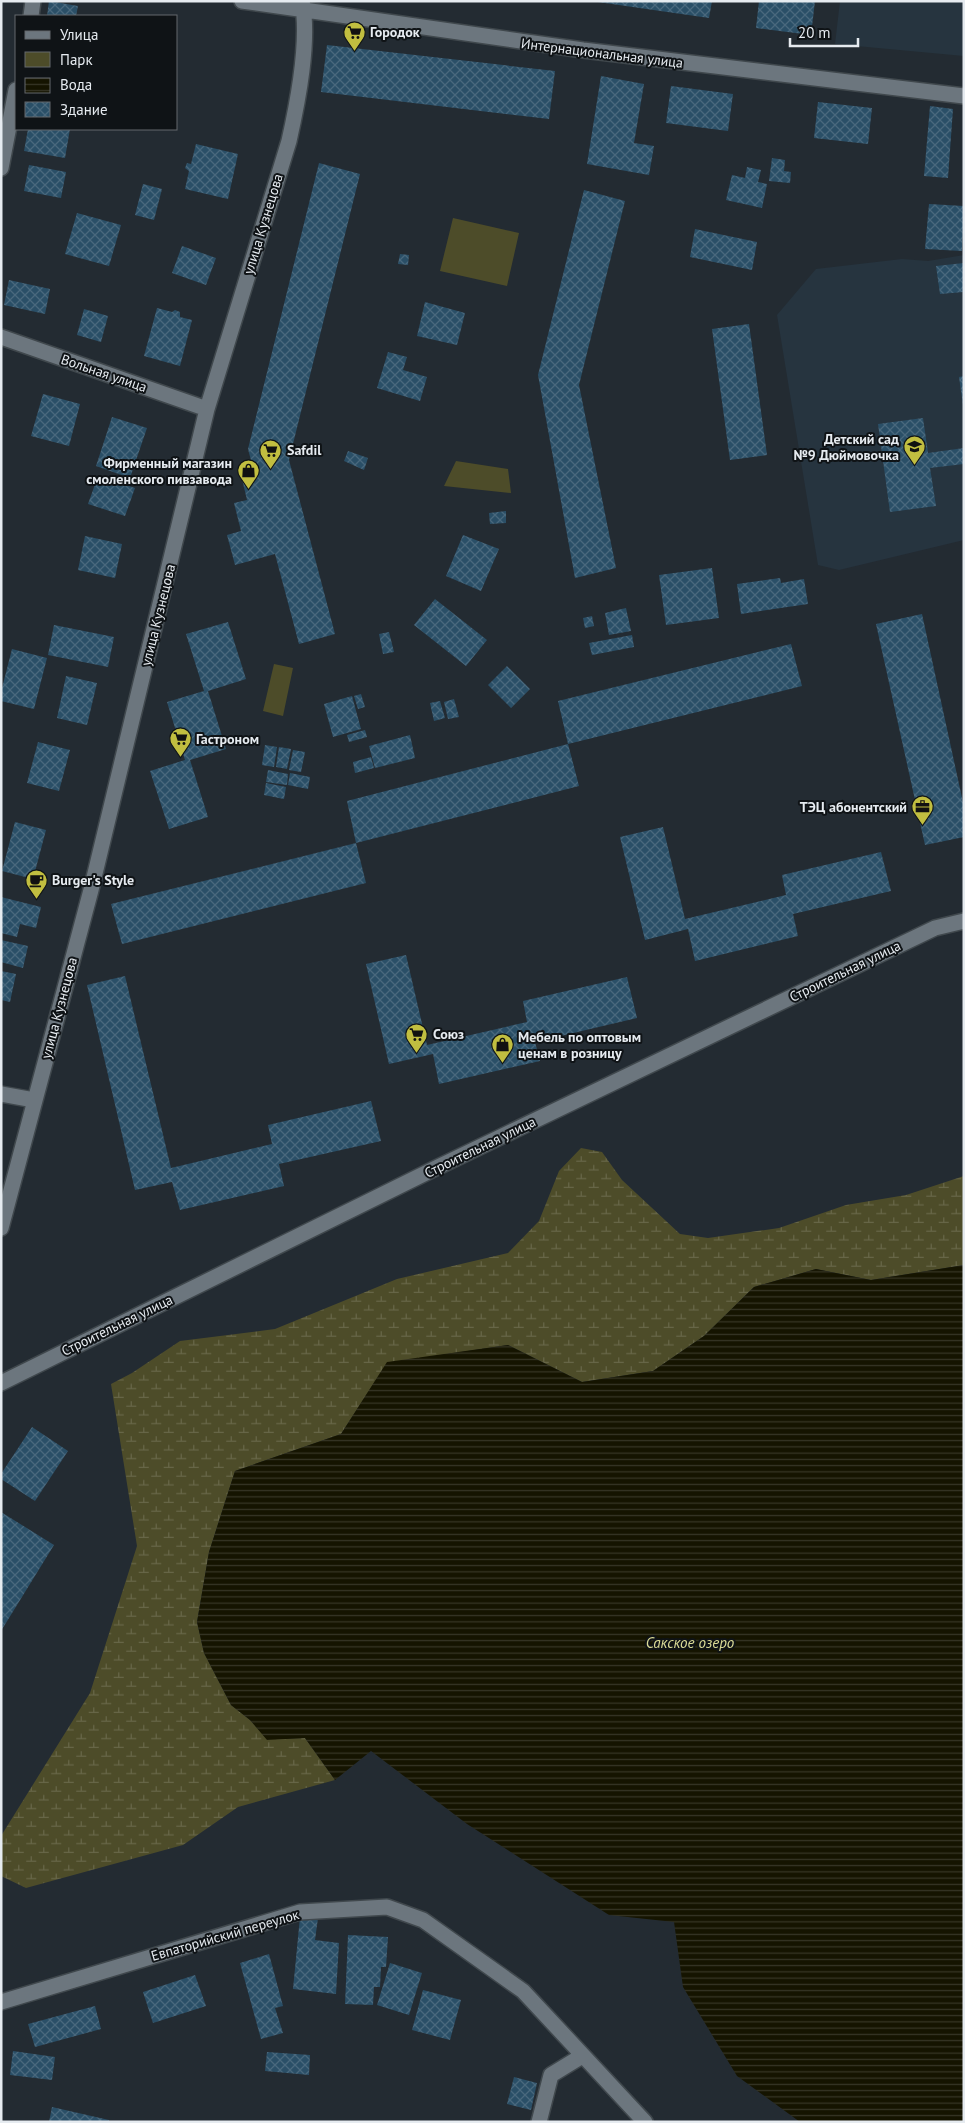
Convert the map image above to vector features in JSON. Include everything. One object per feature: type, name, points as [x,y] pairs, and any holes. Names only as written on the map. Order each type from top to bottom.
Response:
[{"type":"street","points":[[30,15],[33,1]]},
{"type":"street","name":"Интернациональная улица","points":[[242,1],[302,5],[388,23],[583,50],[964,96]]},
{"type":"street","name":"улица Кузнецова","points":[[1,1228],[91,890],[207,409],[288,141],[298,99],[303,54],[302,5]]},
{"type":"street","points":[[1,168],[15,95]]},
{"type":"street","name":"Вольная улица","points":[[1,337],[207,409]]},
{"type":"street","name":"Строительная улица","points":[[1,1383],[438,1167],[935,928],[964,921]]},
{"type":"street","points":[[1,1094],[34,1100]]},
{"type":"street","name":"Евпаторийский переулок","points":[[1,2002],[300,1912],[387,1907],[422,1920],[523,1991],[645,2122]]},
{"type":"street","points":[[539,2122],[551,2075],[582,2056]]},
{"type":"shaded area","points":[[840,1],[964,1],[964,56],[835,44]]},
{"type":"shaded area","points":[[964,255],[964,540],[839,570],[818,565],[777,315],[816,269],[902,259],[928,261]]},
{"type":"green space","points":[[453,218],[519,233],[507,286],[440,271]]},
{"type":"green space","points":[[456,461],[508,469],[511,493],[444,486]]},
{"type":"green space","points":[[274,664],[293,668],[283,716],[263,711]]},
{"type":"green space","points":[[581,1148],[602,1152],[622,1180],[680,1234],[708,1238],[779,1228],[846,1205],[906,1195],[964,1176],[964,1265],[871,1280],[816,1269],[754,1287],[704,1336],[653,1371],[582,1382],[508,1345],[387,1363],[341,1434],[235,1471],[209,1552],[197,1622],[204,1653],[231,1705],[250,1720],[267,1739],[305,1738],[335,1780],[238,1807],[183,1845],[26,1888],[1,1876],[1,1836],[90,1693],[137,1546],[111,1384],[132,1373],[180,1341],[275,1329],[397,1279],[508,1253],[539,1221],[559,1171]]},
{"type":"water","name":"Сакское озеро","points":[[964,1265],[964,2122],[800,2122],[737,2076],[683,1987],[674,1922],[609,1915],[467,1824],[371,1751],[335,1780],[305,1738],[267,1740],[250,1720],[231,1705],[204,1653],[197,1622],[209,1552],[235,1471],[341,1434],[387,1362],[508,1345],[582,1382],[653,1371],[704,1336],[754,1287],[816,1269],[871,1280]]},
{"type":"building","points":[[49,1],[78,6],[76,15],[47,15]]},
{"type":"building","points":[[591,1],[712,1],[709,18]]},
{"type":"building","points":[[759,1],[815,1],[811,35],[756,28]]},
{"type":"building","points":[[327,45],[555,71],[549,119],[321,92]]},
{"type":"building","points":[[601,76],[644,84],[634,143],[654,146],[649,175],[587,164]]},
{"type":"building","points":[[671,86],[733,94],[728,131],[666,123]]},
{"type":"building","points":[[818,102],[872,108],[868,144],[814,138]]},
{"type":"building","points":[[930,106],[953,109],[948,178],[924,176]]},
{"type":"building","points":[[28,130],[70,130],[65,158],[24,151]]},
{"type":"building","points":[[196,144],[238,154],[228,199],[185,189],[189,171],[185,168],[187,163],[191,164]]},
{"type":"building","points":[[772,158],[785,160],[784,171],[791,172],[790,183],[769,181]]},
{"type":"building","points":[[319,163],[360,174],[289,460],[335,634],[299,644],[275,554],[235,565],[227,535],[241,531],[234,503],[247,500],[242,479],[255,476],[248,449]]},
{"type":"building","points":[[29,165],[66,172],[61,198],[24,191]]},
{"type":"building","points":[[747,167],[761,170],[758,182],[767,184],[762,208],[726,200],[732,175],[745,178]]},
{"type":"building","points":[[143,184],[162,189],[154,220],[135,215]]},
{"type":"building","points":[[584,190],[625,201],[579,385],[616,568],[575,578],[538,375]]},
{"type":"building","points":[[929,204],[964,206],[962,251],[925,249]]},
{"type":"building","points":[[77,213],[121,225],[109,266],[65,254]]},
{"type":"building","points":[[695,229],[757,242],[752,270],[690,257]]},
{"type":"building","points":[[182,246],[216,258],[206,285],[172,273]]},
{"type":"building","points":[[400,254],[409,255],[408,265],[398,264]]},
{"type":"building","points":[[964,263],[964,292],[940,294],[936,266]]},
{"type":"building","points":[[9,280],[50,289],[45,314],[4,305]]},
{"type":"building","points":[[425,302],[465,313],[457,345],[417,336]]},
{"type":"building","points":[[157,308],[172,312],[175,310],[180,312],[180,317],[192,320],[180,366],[144,356]]},
{"type":"building","points":[[84,309],[108,316],[101,342],[77,335]]},
{"type":"building","points":[[749,324],[767,455],[730,460],[712,329]]},
{"type":"building","points":[[388,352],[407,357],[403,370],[427,377],[420,401],[377,388]]},
{"type":"building","points":[[964,376],[964,405],[963,405],[959,377]]},
{"type":"building","points":[[43,394],[80,404],[69,446],[31,436]]},
{"type":"building","points":[[112,417],[147,428],[130,478],[96,466]]},
{"type":"building","name":"Детский сад №9 Дюймовочка","points":[[923,418],[928,453],[964,448],[964,464],[930,468],[936,506],[890,512],[878,424]]},
{"type":"building","points":[[348,451],[368,458],[364,470],[344,461]]},
{"type":"building","points":[[98,476],[135,488],[125,516],[88,504]]},
{"type":"building","points":[[506,511],[506,523],[490,524],[489,513]]},
{"type":"building","points":[[463,535],[499,549],[481,591],[446,576]]},
{"type":"building","points":[[85,536],[122,544],[115,578],[78,570]]},
{"type":"building","points":[[712,568],[719,618],[666,625],[659,575]]},
{"type":"building","points":[[780,578],[781,583],[804,579],[808,604],[741,614],[737,584]]},
{"type":"building","points":[[435,599],[487,640],[466,666],[414,625]]},
{"type":"building","points":[[626,608],[631,631],[609,635],[605,613]]},
{"type":"building","points":[[922,614],[964,807],[964,837],[925,845],[876,624]]},
{"type":"building","points":[[592,616],[594,626],[585,628],[583,618]]},
{"type":"building","points":[[228,622],[246,679],[208,691],[226,749],[190,760],[208,817],[169,829],[150,771],[185,760],[167,702],[204,691],[186,634]]},
{"type":"building","points":[[54,625],[114,637],[108,667],[48,655]]},
{"type":"building","points":[[389,632],[394,652],[383,654],[379,634]]},
{"type":"building","points":[[632,635],[634,647],[592,655],[589,643]]},
{"type":"building","points":[[791,644],[802,686],[568,744],[558,701]]},
{"type":"building","points":[[12,649],[47,658],[34,709],[1,701],[1,692]]},
{"type":"building","points":[[507,666],[530,689],[511,708],[488,685]]},
{"type":"building","points":[[66,676],[97,683],[87,725],[57,718]]},
{"type":"building","points":[[361,694],[365,707],[358,709],[354,696]]},
{"type":"building","points":[[352,696],[361,729],[333,737],[324,704]]},
{"type":"building","points":[[454,699],[459,717],[448,719],[444,702]]},
{"type":"building","points":[[440,701],[445,718],[434,721],[430,703]]},
{"type":"building","points":[[365,730],[367,737],[349,742],[347,735]]},
{"type":"building","points":[[410,735],[415,758],[375,768],[369,746]]},
{"type":"building","points":[[38,742],[70,750],[59,791],[27,783]]},
{"type":"building","points":[[568,744],[579,786],[356,843],[347,801]]},
{"type":"building","points":[[265,745],[277,747],[274,767],[262,765]]},
{"type":"building","points":[[279,747],[291,749],[287,769],[276,767]]},
{"type":"building","points":[[293,750],[305,752],[301,772],[289,770]]},
{"type":"building","points":[[371,757],[374,768],[355,773],[353,762]]},
{"type":"building","points":[[268,770],[288,774],[287,785],[266,782]]},
{"type":"building","points":[[290,773],[310,777],[308,789],[288,785]]},
{"type":"building","points":[[266,783],[286,787],[284,799],[264,795]]},
{"type":"building","points":[[15,822],[46,830],[33,879],[2,871]]},
{"type":"building","points":[[663,827],[685,919],[786,895],[782,875],[881,852],[891,891],[793,914],[798,936],[695,961],[688,929],[645,940],[620,837]]},
{"type":"building","points":[[356,843],[366,883],[122,944],[111,904]]},
{"type":"building","points":[[1,897],[41,907],[36,928],[20,924],[17,937],[1,933]]},
{"type":"building","points":[[1,940],[28,946],[23,968],[1,962]]},
{"type":"building","points":[[406,955],[427,1045],[527,1022],[523,1001],[627,977],[637,1018],[535,1042],[540,1061],[439,1084],[433,1054],[389,1064],[366,964]]},
{"type":"building","points":[[1,971],[16,974],[10,1002],[1,1000]]},
{"type":"building","points":[[125,976],[171,1168],[272,1144],[268,1125],[371,1101],[381,1141],[279,1164],[284,1186],[180,1210],[172,1182],[135,1190],[87,985]]},
{"type":"building","points":[[32,1427],[68,1451],[35,1501],[1,1479],[1,1474]]},
{"type":"building","points":[[1,1512],[54,1545],[1,1631]]},
{"type":"building","points":[[300,1917],[318,1918],[315,1940],[339,1943],[336,1994],[293,1989]]},
{"type":"building","points":[[348,1935],[388,1937],[386,1967],[381,1967],[380,1987],[374,1987],[373,2005],[345,2004]]},
{"type":"building","points":[[269,1954],[283,2006],[275,2008],[283,2033],[261,2039],[240,1963]]},
{"type":"building","points":[[390,1963],[422,1973],[409,2015],[377,2005]]},
{"type":"building","points":[[195,1975],[206,2006],[153,2023],[143,1992]]},
{"type":"building","points":[[423,1990],[461,2000],[450,2040],[412,2030]]},
{"type":"building","points":[[95,2006],[101,2029],[35,2047],[28,2024]]},
{"type":"building","points":[[13,2051],[55,2057],[52,2080],[10,2075]]},
{"type":"building","points":[[267,2052],[310,2055],[309,2075],[265,2071]]},
{"type":"building","points":[[514,2077],[537,2083],[531,2110],[507,2104]]},
{"type":"building","points":[[52,2107],[109,2120],[109,2122],[49,2122]]},
{"type":"place","name":"Городок","points":[[354,51]]},
{"type":"place","name":"Детский сад №9 Дюймовочка","points":[[915,466]]},
{"type":"place","name":"Safdil","points":[[271,469]]},
{"type":"place","name":"Фирменный магазин смоленского пивзавода","points":[[248,490]]},
{"type":"place","name":"Гастроном","points":[[180,758]]},
{"type":"place","name":"ТЭЦ абонентский","points":[[923,826]]},
{"type":"place","name":"Burger's Style","points":[[36,899]]},
{"type":"place","name":"Союз","points":[[417,1053]]},
{"type":"place","name":"Мебель по оптовым ценам в розницу","points":[[502,1064]]}]
